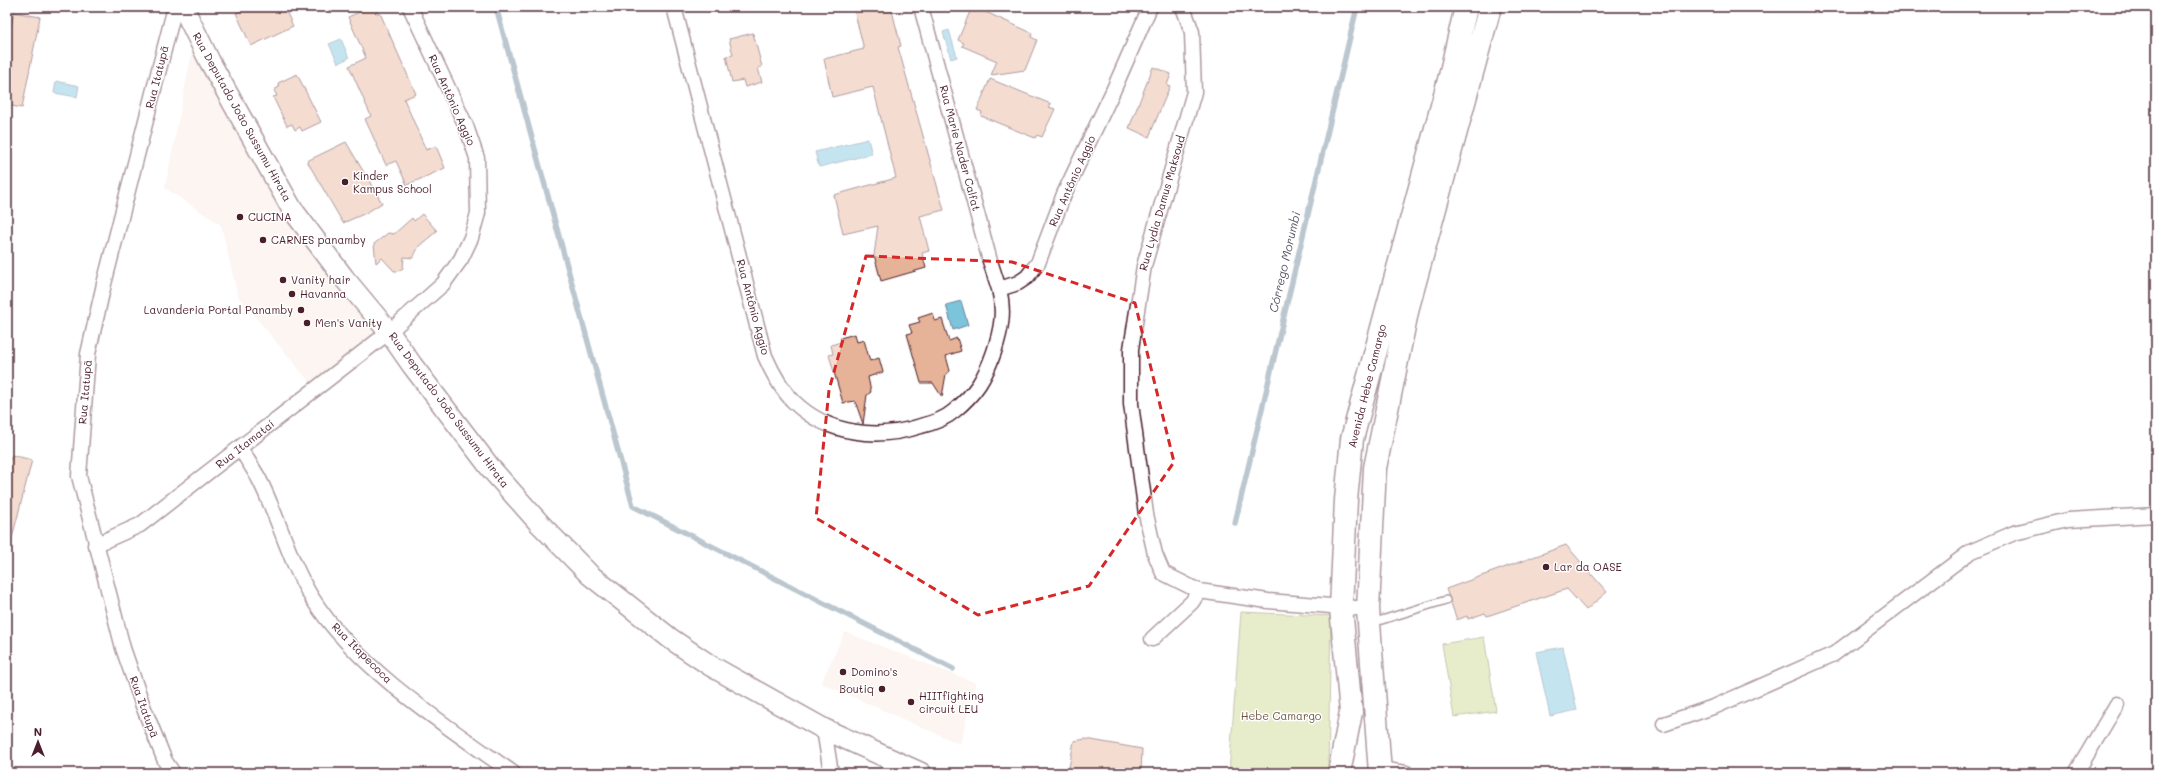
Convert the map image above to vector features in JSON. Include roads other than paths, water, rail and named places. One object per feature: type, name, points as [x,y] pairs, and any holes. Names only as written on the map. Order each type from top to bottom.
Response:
[{"type":"main road","name":"Rua Deputado João Sussumu Hirata","points":[[183,7],[210,62],[292,208],[344,278],[389,332],[412,366],[492,470],[540,524],[590,575],[671,640],[711,666],[824,729],[921,773]]},
{"type":"main road","name":"Avenida Hebe Camargo","points":[[1339,773],[1351,712],[1341,608],[1346,500],[1352,439],[1450,76],[1466,7]]},
{"type":"main road","name":"Avenida Hebe Camargo","points":[[1380,771],[1368,616],[1374,468],[1408,307],[1490,7]]},
{"type":"street","name":"Rua Itatupã","points":[[173,773],[165,761],[140,699],[123,648],[95,544],[79,476],[88,354],[104,284],[175,7]]},
{"type":"street","name":"Rua Antônio Aggio","points":[[389,332],[443,284],[461,259],[471,238],[478,214],[477,158],[466,126],[410,7]]},
{"type":"street","name":"Rua Antônio Aggio","points":[[674,7],[765,356],[772,371],[794,402],[818,420],[840,429],[860,433],[885,434],[908,430],[943,418],[953,412],[975,391],[986,374],[1001,332],[1002,312],[999,290],[1018,283],[1027,277],[1038,263],[1064,194],[1113,91],[1150,7]]},
{"type":"street","name":"Rua Marie Nader Calfat","points":[[921,7],[999,290]]},
{"type":"street","name":"Rua Lydia Damus Maksoud","points":[[1183,7],[1192,32],[1194,92],[1144,266],[1131,349],[1131,404],[1146,514],[1155,554],[1163,573],[1199,591],[1341,608],[1368,616]]},
{"type":"street","name":"Rua Itamataí","points":[[95,544],[140,525],[389,332]]},
{"type":"street","name":"Rua Itapecoca","points":[[240,448],[259,479],[295,565],[312,598],[327,619],[351,646],[386,679],[513,773]]},
{"type":"street","points":[[1664,724],[1716,706],[1834,654],[1970,552],[2014,533],[2068,520],[2156,515]]},
{"type":"street","points":[[1152,639],[1192,602],[1199,591]]},
{"type":"street","points":[[2076,773],[2117,704]]},
{"type":"street","points":[[824,729],[830,773]]},
{"type":"street","points":[[1380,771],[1406,773]]},
{"type":"lane","points":[[1368,616],[1446,600]]},
{"type":"water","points":[[949,30],[957,57],[951,59],[943,32]]},
{"type":"water","points":[[341,39],[349,58],[338,63],[329,44]]},
{"type":"water","points":[[56,81],[79,86],[77,97],[54,93]]},
{"type":"water","points":[[868,139],[872,154],[819,167],[815,152]]},
{"type":"water","points":[[961,301],[968,325],[953,330],[946,305]]},
{"type":"water","points":[[1563,647],[1577,710],[1550,716],[1536,652]]},
{"type":"waterway","points":[[496,7],[633,506],[953,669]]},
{"type":"waterway","name":"Córrego Morumbi","points":[[1235,523],[1357,7]]},
{"type":"place","name":"Kinder Kampus School","points":[[345,182]]},
{"type":"place","name":"CUCINA","points":[[240,217]]},
{"type":"place","name":"CARNES panamby","points":[[263,240]]},
{"type":"place","name":"Vanity hair","points":[[283,280]]},
{"type":"place","name":"Havanna","points":[[292,294]]},
{"type":"place","name":"Lavanderia Portal Panamby","points":[[301,310]]},
{"type":"place","name":"Men's Vanity","points":[[307,323]]},
{"type":"place","name":"Lar da OASE","points":[[1546,567]]},
{"type":"place","name":"Domino's","points":[[843,672]]},
{"type":"place","name":"Boutiq","points":[[882,689]]},
{"type":"place","name":"HIITfighting circuit LEU","points":[[911,702]]},
{"type":"park label","name":"Hebe Camargo","points":[[1281,716]]}]
